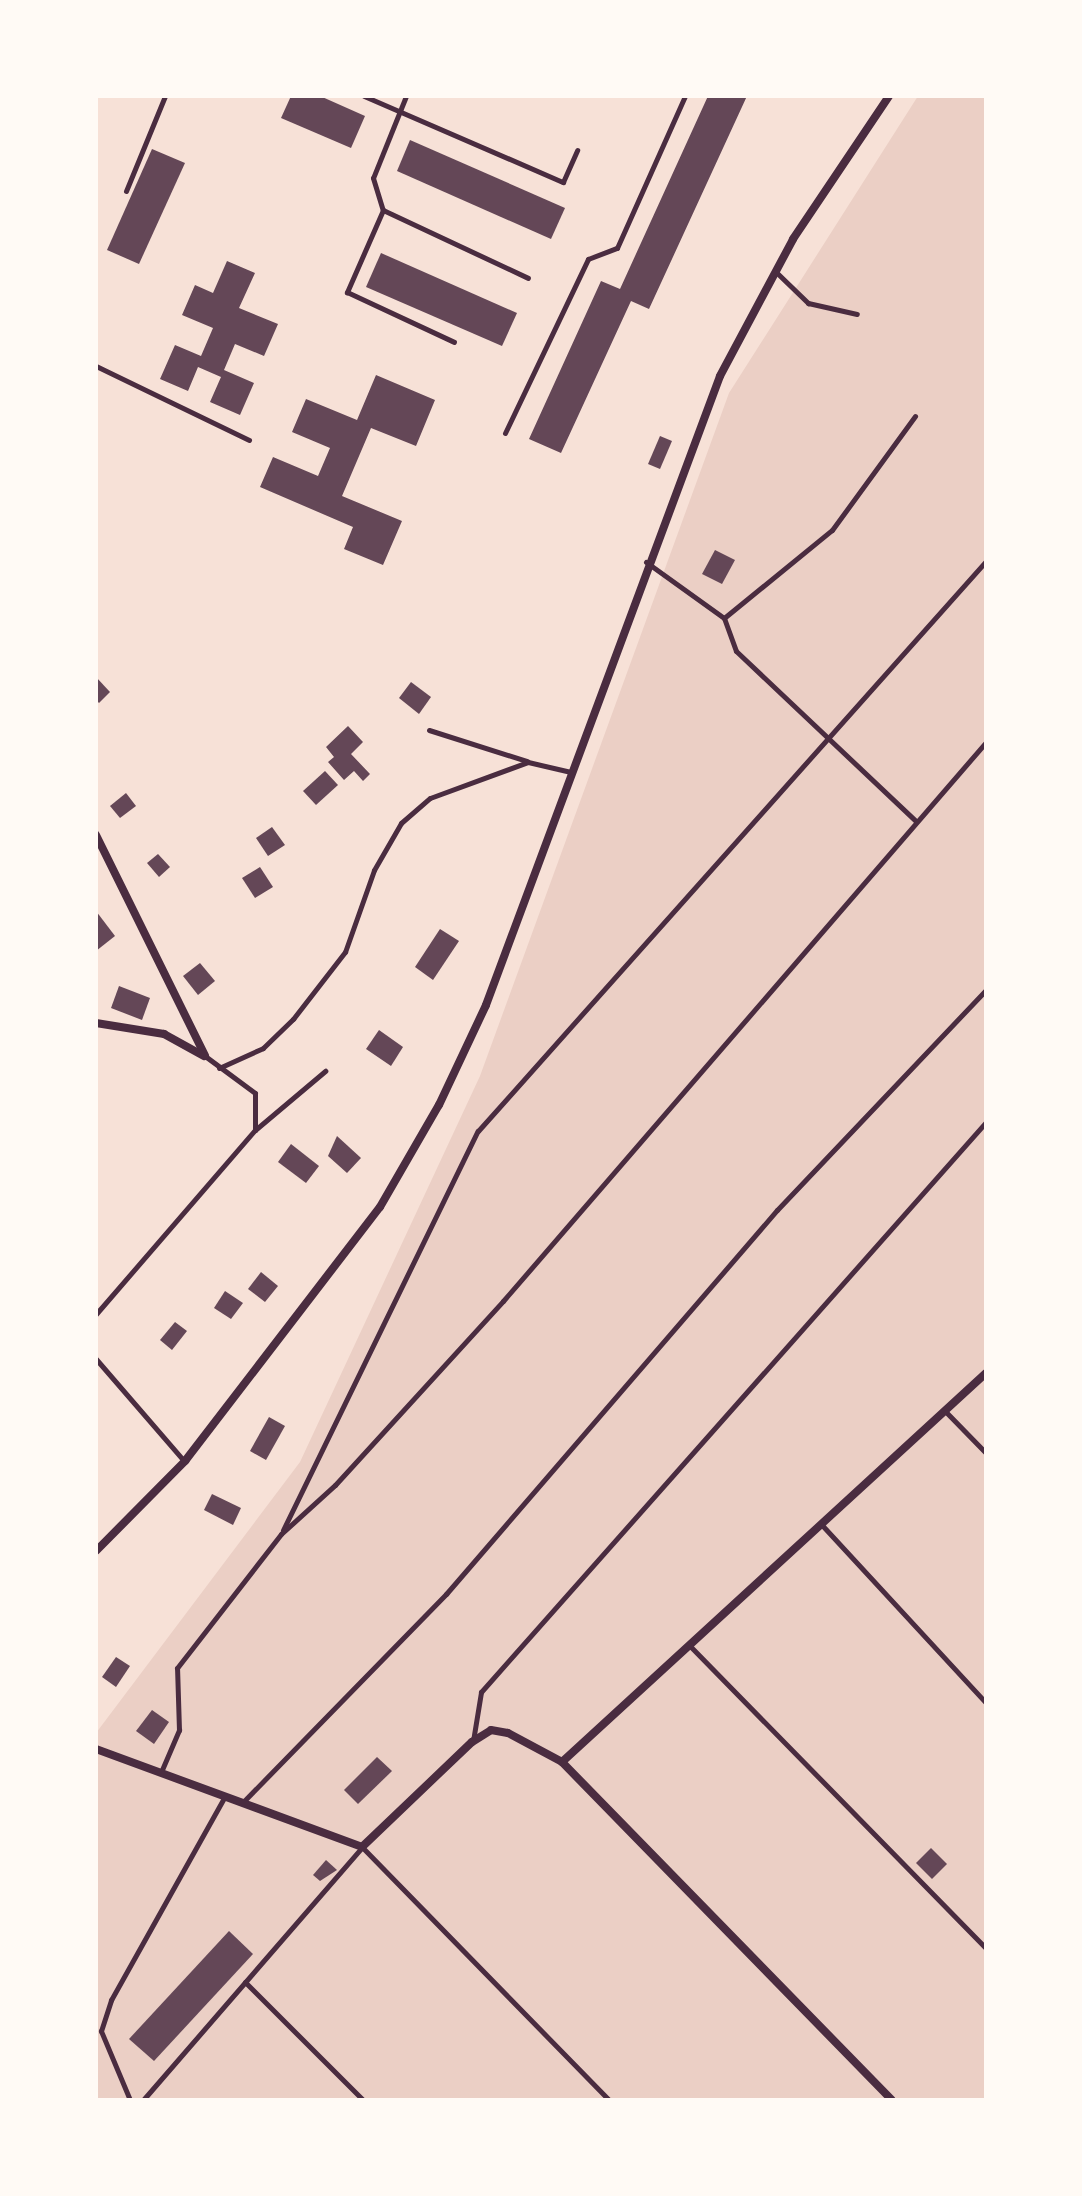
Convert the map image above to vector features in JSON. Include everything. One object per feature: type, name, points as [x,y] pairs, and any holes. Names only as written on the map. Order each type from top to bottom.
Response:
[{"type":"street","points":[[96,1551],[185,1461],[380,1207],[439,1105],[486,1005],[646,562],[720,376],[775,272],[888,96]]},
{"type":"street","points":[[96,835],[205,1056]]},
{"type":"street","points":[[96,1023],[164,1034],[205,1056]]},
{"type":"street","points":[[562,1762],[986,1373]]},
{"type":"street","points":[[96,1749],[362,1847],[472,1742],[491,1730],[508,1733],[562,1762],[892,2100]]},
{"type":"lane","points":[[126,191],[165,96]]},
{"type":"lane","points":[[364,96],[563,182],[577,150]]},
{"type":"lane","points":[[406,96],[373,178],[383,210],[347,292],[454,342]]},
{"type":"lane","points":[[505,433],[588,259],[617,248],[685,96]]},
{"type":"lane","points":[[383,210],[528,278]]},
{"type":"lane","points":[[775,272],[808,303],[857,314]]},
{"type":"lane","points":[[96,366],[249,440]]},
{"type":"lane","points":[[724,618],[832,530],[915,416]]},
{"type":"lane","points":[[281,1534],[478,1131],[986,561]]},
{"type":"lane","points":[[646,562],[724,618],[736,651],[916,821]]},
{"type":"lane","points":[[429,730],[528,762],[571,772]]},
{"type":"lane","points":[[161,1772],[179,1730],[177,1668],[281,1534],[335,1485],[503,1301],[986,742]]},
{"type":"lane","points":[[219,1068],[263,1048],[345,952],[374,870],[401,823],[430,798],[528,762]]},
{"type":"lane","points":[[243,1802],[446,1594],[777,1210],[986,990]]},
{"type":"lane","points":[[205,1056],[255,1093],[255,1130]]},
{"type":"lane","points":[[96,1314],[255,1130],[325,1071]]},
{"type":"lane","points":[[472,1742],[481,1692],[986,1122]]},
{"type":"lane","points":[[96,1359],[185,1461]]},
{"type":"lane","points":[[945,1411],[986,1453]]},
{"type":"lane","points":[[821,1524],[986,1703]]},
{"type":"lane","points":[[689,1645],[986,1948]]},
{"type":"lane","points":[[130,2100],[98,2034],[111,2000],[225,1796]]},
{"type":"lane","points":[[143,2100],[362,1847],[609,2100]]},
{"type":"lane","points":[[245,1982],[363,2100]]},
{"type":"shaded area","points":[[918,96],[986,96],[986,2100],[96,2100],[96,1733],[300,1462],[480,1076],[729,393]]},
{"type":"building","points":[[291,96],[320,96],[365,116],[351,148],[281,118]]},
{"type":"building","points":[[708,96],[747,96],[649,309],[631,301],[561,453],[529,439],[601,281],[620,289]]},
{"type":"building","points":[[410,140],[565,208],[551,239],[397,171]]},
{"type":"building","points":[[152,149],[185,163],[139,264],[107,250]]},
{"type":"building","points":[[381,253],[517,313],[502,346],[366,287]]},
{"type":"building","points":[[227,261],[255,273],[239,308],[278,324],[264,356],[235,344],[224,370],[254,383],[240,415],[210,402],[221,377],[198,367],[188,391],[160,379],[175,345],[201,356],[213,328],[182,315],[195,285],[213,293]]},
{"type":"building","points":[[376,375],[435,400],[416,446],[371,428],[342,496],[402,521],[383,565],[344,549],[353,527],[260,487],[273,457],[318,476],[330,448],[292,432],[306,399],[357,420]]},
{"type":"building","points":[[660,436],[672,441],[660,469],[648,464]]},
{"type":"building","points":[[715,550],[735,560],[722,584],[702,574]]},
{"type":"building","points":[[96,677],[110,692],[99,703],[96,700]]},
{"type":"building","points":[[411,682],[431,697],[419,714],[399,698]]},
{"type":"building","points":[[348,726],[363,742],[351,754],[370,774],[363,781],[354,771],[344,780],[328,762],[334,757],[326,747]]},
{"type":"building","points":[[325,771],[338,785],[316,805],[303,791]]},
{"type":"building","points":[[126,793],[136,806],[120,818],[110,806]]},
{"type":"building","points":[[272,827],[285,845],[268,856],[256,838]]},
{"type":"building","points":[[158,854],[170,867],[159,877],[147,863]]},
{"type":"building","points":[[260,867],[273,887],[255,898],[242,878]]},
{"type":"building","points":[[96,911],[115,936],[96,951]]},
{"type":"building","points":[[440,929],[459,941],[433,980],[415,967]]},
{"type":"building","points":[[200,963],[215,981],[198,995],[183,976]]},
{"type":"building","points":[[119,986],[150,998],[142,1020],[111,1008]]},
{"type":"building","points":[[379,1030],[403,1047],[391,1066],[366,1049]]},
{"type":"building","points":[[337,1136],[361,1158],[347,1173],[328,1156]]},
{"type":"building","points":[[291,1144],[319,1166],[306,1183],[278,1162]]},
{"type":"building","points":[[261,1272],[278,1286],[265,1302],[248,1289]]},
{"type":"building","points":[[225,1291],[243,1303],[231,1319],[214,1308]]},
{"type":"building","points":[[175,1322],[187,1331],[172,1350],[160,1340]]},
{"type":"building","points":[[269,1417],[285,1426],[266,1460],[250,1451]]},
{"type":"building","points":[[212,1494],[241,1508],[233,1525],[204,1510]]},
{"type":"building","points":[[116,1657],[130,1666],[116,1687],[102,1677]]},
{"type":"building","points":[[152,1710],[169,1722],[154,1744],[136,1731]]},
{"type":"building","points":[[377,1757],[392,1771],[358,1804],[344,1790]]},
{"type":"building","points":[[931,1848],[947,1864],[932,1879],[916,1863]]},
{"type":"building","points":[[326,1860],[337,1870],[320,1881],[313,1875]]},
{"type":"building","points":[[229,1931],[253,1954],[154,2061],[129,2039]]}]
